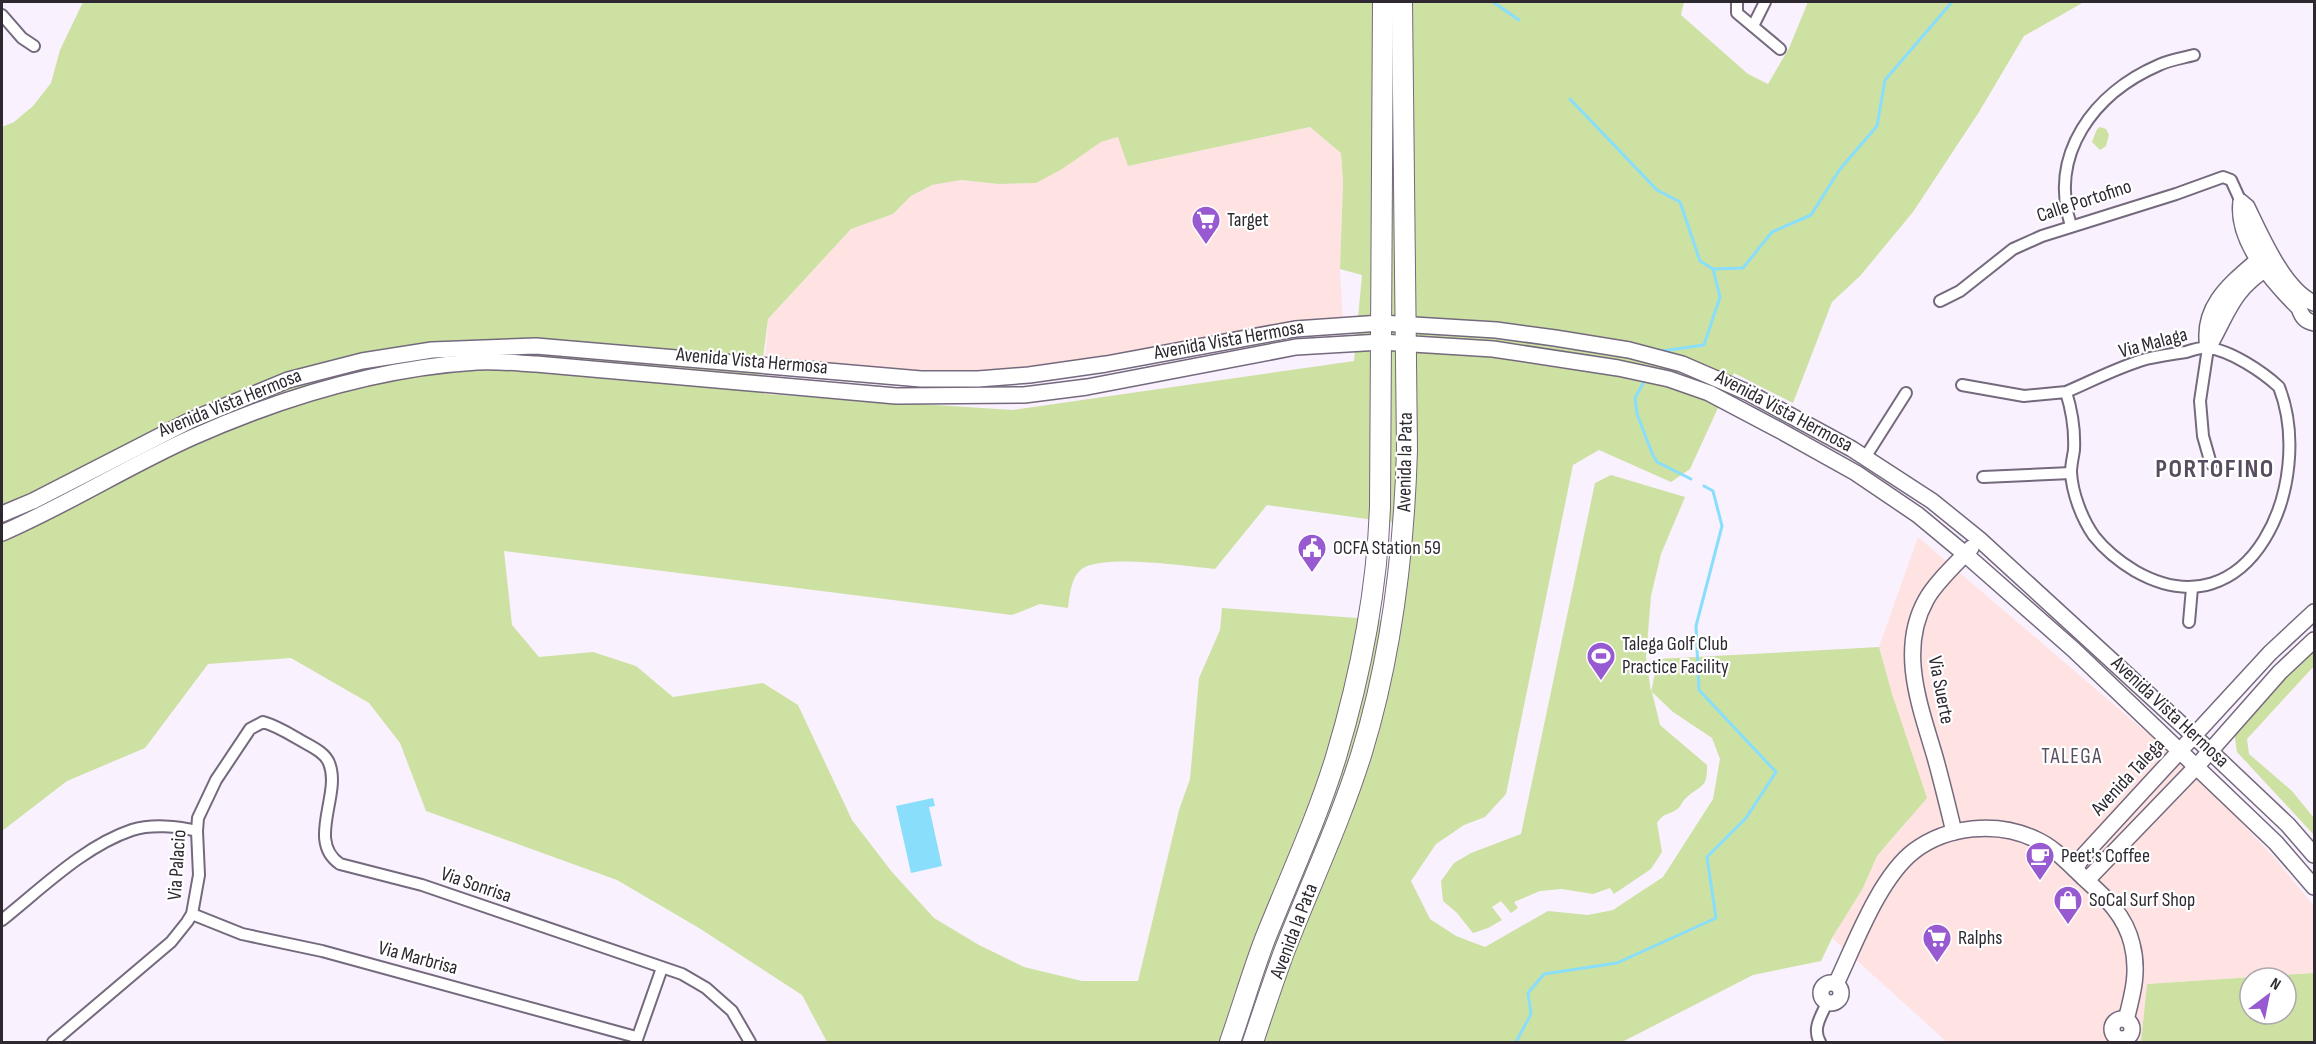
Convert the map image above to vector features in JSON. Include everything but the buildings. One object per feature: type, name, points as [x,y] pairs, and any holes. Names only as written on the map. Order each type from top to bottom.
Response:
[{"type":"highway","name":"Avenida la Pata","points":[[1230,1042],[1264,942],[1306,841],[1336,759],[1360,668],[1379,529],[1383,2]]},
{"type":"highway","name":"Avenida la Pata","points":[[1253,1042],[1284,953],[1344,804],[1362,751],[1383,667],[1400,566],[1406,498],[1402,2]]},
{"type":"main road","name":"Calle Portofino","points":[[2241,202],[2247,207],[2266,261],[2307,304],[2308,322],[2314,323]]},
{"type":"main road","points":[[2208,348],[2205,333],[2219,299],[2228,286],[2266,261]]},
{"type":"main road","name":"Avenida Vista Hermosa","points":[[2,514],[33,501],[191,420],[288,380],[362,362],[432,350],[536,346],[921,379],[978,379],[1029,375],[1106,364],[1295,329],[1406,334],[1496,330],[1555,338],[1638,351],[1682,364],[1724,380],[1866,456],[1932,501],[1979,539],[2211,751],[2288,825],[2314,855]]},
{"type":"main road","name":"Avenida Vista Hermosa","points":[[2,533],[192,438],[288,398],[365,378],[436,366],[479,362],[537,364],[896,396],[1024,395],[1087,387],[1381,333]]},
{"type":"main road","name":"Avenida Vista Hermosa","points":[[1406,334],[1618,368],[1678,382],[1709,393],[1856,473],[1918,515],[2074,650],[2198,766],[2276,843],[2314,886]]},
{"type":"main road","name":"Via Suerte","points":[[1954,832],[1913,678],[1912,644],[1916,624],[1927,598],[1979,539]]},
{"type":"main road","name":"Avenida Talega","points":[[2074,869],[2081,858],[2270,653],[2314,612]]},
{"type":"main road","name":"Avenida Talega","points":[[2087,880],[2198,766],[2280,672],[2314,640]]},
{"type":"main road","points":[[1827,1003],[1834,1003],[1839,999],[1841,993],[1836,984],[1878,899],[1893,873],[1914,851],[1943,835],[1954,832],[1970,829],[2009,830],[2036,839],[2074,869],[2112,904],[2124,922],[2132,942],[2137,969],[2126,1020],[2118,1019],[2112,1024],[2111,1032],[2115,1041]]},
{"type":"street","points":[[1737,2],[1737,13],[1780,49]]},
{"type":"street","points":[[1753,26],[1765,2]]},
{"type":"street","points":[[2,15],[22,38],[34,46]]},
{"type":"street","points":[[2071,226],[2066,210],[2065,185],[2074,142],[2084,123],[2120,86],[2159,64],[2194,55]]},
{"type":"street","name":"Calle Portofino","points":[[1940,301],[1960,291],[2013,249],[2071,226],[2223,177],[2231,180],[2241,202]]},
{"type":"street","points":[[2208,348],[2200,401],[2203,436],[2211,464]]},
{"type":"street","name":"Via Malaga","points":[[1962,385],[2024,396],[2066,392],[2145,359],[2208,348],[2230,355],[2271,379],[2290,399],[2299,416]]},
{"type":"street","points":[[2066,392],[2073,423],[2074,450],[2071,473],[2082,516],[2094,536],[2110,553],[2149,579],[2192,588],[2228,580],[2258,566]]},
{"type":"street","points":[[1866,456],[1906,393]]},
{"type":"street","points":[[1983,477],[2071,473]]},
{"type":"street","points":[[2189,622],[2192,588]]},
{"type":"street","name":"Via Palacio","points":[[53,1042],[171,942],[192,914],[199,875],[198,818],[216,780],[250,729],[263,722]]},
{"type":"street","name":"Via Sonrisa","points":[[263,722],[276,726],[303,742],[321,753],[329,762],[332,775],[326,849],[332,859],[340,864],[422,885],[682,974],[706,988],[732,1011],[750,1042]]},
{"type":"street","points":[[2,920],[95,846],[134,829],[163,827],[197,831]]},
{"type":"street","name":"Via Marbrisa","points":[[192,914],[242,934],[322,951],[636,1040]]},
{"type":"street","points":[[636,1040],[662,968]]},
{"type":"street","points":[[1820,1042],[1816,1036],[1817,1023],[1827,1003]]},
{"type":"shaded area","points":[[1310,127],[1341,153],[1343,182],[1340,269],[1343,323],[1089,362],[924,374],[765,362],[768,319],[851,229],[893,214],[911,196],[932,185],[961,180],[999,184],[1036,183],[1101,142],[1119,137],[1128,166]]},
{"type":"shaded area","points":[[1918,537],[2196,775],[2274,857],[2314,906],[2314,973],[2298,974],[2298,966],[2238,966],[2238,978],[2147,984],[2141,1042],[2101,1042],[2099,1040],[2096,1042],[1947,1042],[1832,938],[1863,888],[1877,856],[1908,821],[1893,697],[1879,647]]},
{"type":"green space","points":[[83,2],[1684,2],[1681,15],[1748,74],[1768,84],[1789,48],[1808,2],[2084,2],[2024,36],[1979,112],[1913,212],[1860,276],[1832,302],[1793,403],[1734,373],[1690,469],[1671,482],[1599,450],[1573,465],[1506,794],[1485,817],[1464,825],[1436,844],[1411,881],[1430,919],[1456,936],[1485,947],[1548,911],[1588,915],[1613,910],[1663,877],[1713,799],[1720,759],[1712,738],[1673,712],[1652,692],[1660,725],[1707,765],[1707,773],[1702,786],[1685,799],[1677,809],[1657,823],[1662,852],[1651,869],[1614,894],[1610,888],[1593,894],[1562,889],[1540,891],[1514,902],[1518,908],[1511,913],[1501,901],[1492,907],[1502,920],[1473,933],[1457,913],[1443,901],[1441,881],[1454,863],[1471,853],[1521,834],[1595,483],[1611,475],[1685,497],[1661,554],[1651,596],[1646,657],[1651,692],[1658,659],[1879,647],[1893,697],[1927,798],[1877,856],[1863,888],[1832,938],[1821,961],[1753,975],[1622,1042],[827,1042],[802,995],[699,928],[617,880],[426,811],[400,743],[369,703],[291,658],[208,664],[145,748],[67,781],[2,831],[2,127],[14,122],[33,106],[51,83],[60,50]],"holes":[[[1310,127],[1341,153],[1343,182],[1340,269],[1362,275],[1354,361],[1013,410],[765,394],[761,374],[768,319],[851,229],[893,214],[911,196],[932,185],[961,180],[999,184],[1036,183],[1062,169],[1101,142],[1118,137],[1128,166]],[[1267,505],[1410,525],[1397,621],[1222,608],[1220,630],[1199,678],[1190,779],[1179,810],[1138,981],[1082,981],[1024,967],[979,945],[934,918],[892,872],[852,820],[798,705],[763,683],[673,697],[636,666],[593,652],[539,657],[512,625],[504,551],[1012,615],[1040,604],[1068,608],[1072,585],[1077,574],[1085,567],[1097,564],[1148,562],[1215,569]]]},
{"type":"green space","points":[[2100,127],[2106,129],[2109,135],[2106,146],[2100,150],[2092,142]]},
{"type":"green space","points":[[2314,649],[2314,666],[2247,739],[2249,754],[2292,791],[2314,818],[2314,835],[2237,752],[2234,732]]},
{"type":"green space","points":[[2314,973],[2314,1042],[2141,1042],[2147,984],[2238,978],[2238,1026],[2298,1026],[2298,974]]},
{"type":"water","points":[[933,798],[935,806],[929,807],[942,866],[911,873],[896,806]]},
{"type":"waterway","points":[[1493,2],[1519,20]]},
{"type":"waterway","points":[[1661,354],[1662,351],[1704,345],[1720,297],[1713,269],[1743,268],[1772,232],[1811,215],[1840,169],[1877,126],[1885,80],[1952,2]]},
{"type":"waterway","points":[[1570,99],[1657,190],[1680,202],[1700,261],[1713,269]]},
{"type":"waterway","points":[[1645,380],[1635,398],[1637,414],[1652,453],[1657,462],[1691,479]]},
{"type":"waterway","points":[[1516,1042],[1531,1014],[1528,993],[1544,974],[1617,963],[1716,918],[1707,857],[1746,818],[1776,772],[1699,690],[1696,626],[1722,526],[1713,491],[1704,486]]},
{"type":"place","name":"Target","points":[[1206,246]]},
{"type":"place","name":"OCFA Station 59","points":[[1312,574]]},
{"type":"place","name":"Talega Golf Club Practice Facility","points":[[1601,682]]},
{"type":"place","name":"Peet's Coffee","points":[[2040,882]]},
{"type":"place","name":"SoCal Surf Shop","points":[[2068,926]]},
{"type":"place","name":"Ralphs","points":[[1937,964]]},
{"type":"district","name":"PORTOFINO","points":[[2215,469]]},
{"type":"district","name":"TALEGA","points":[[2072,756]]}]
